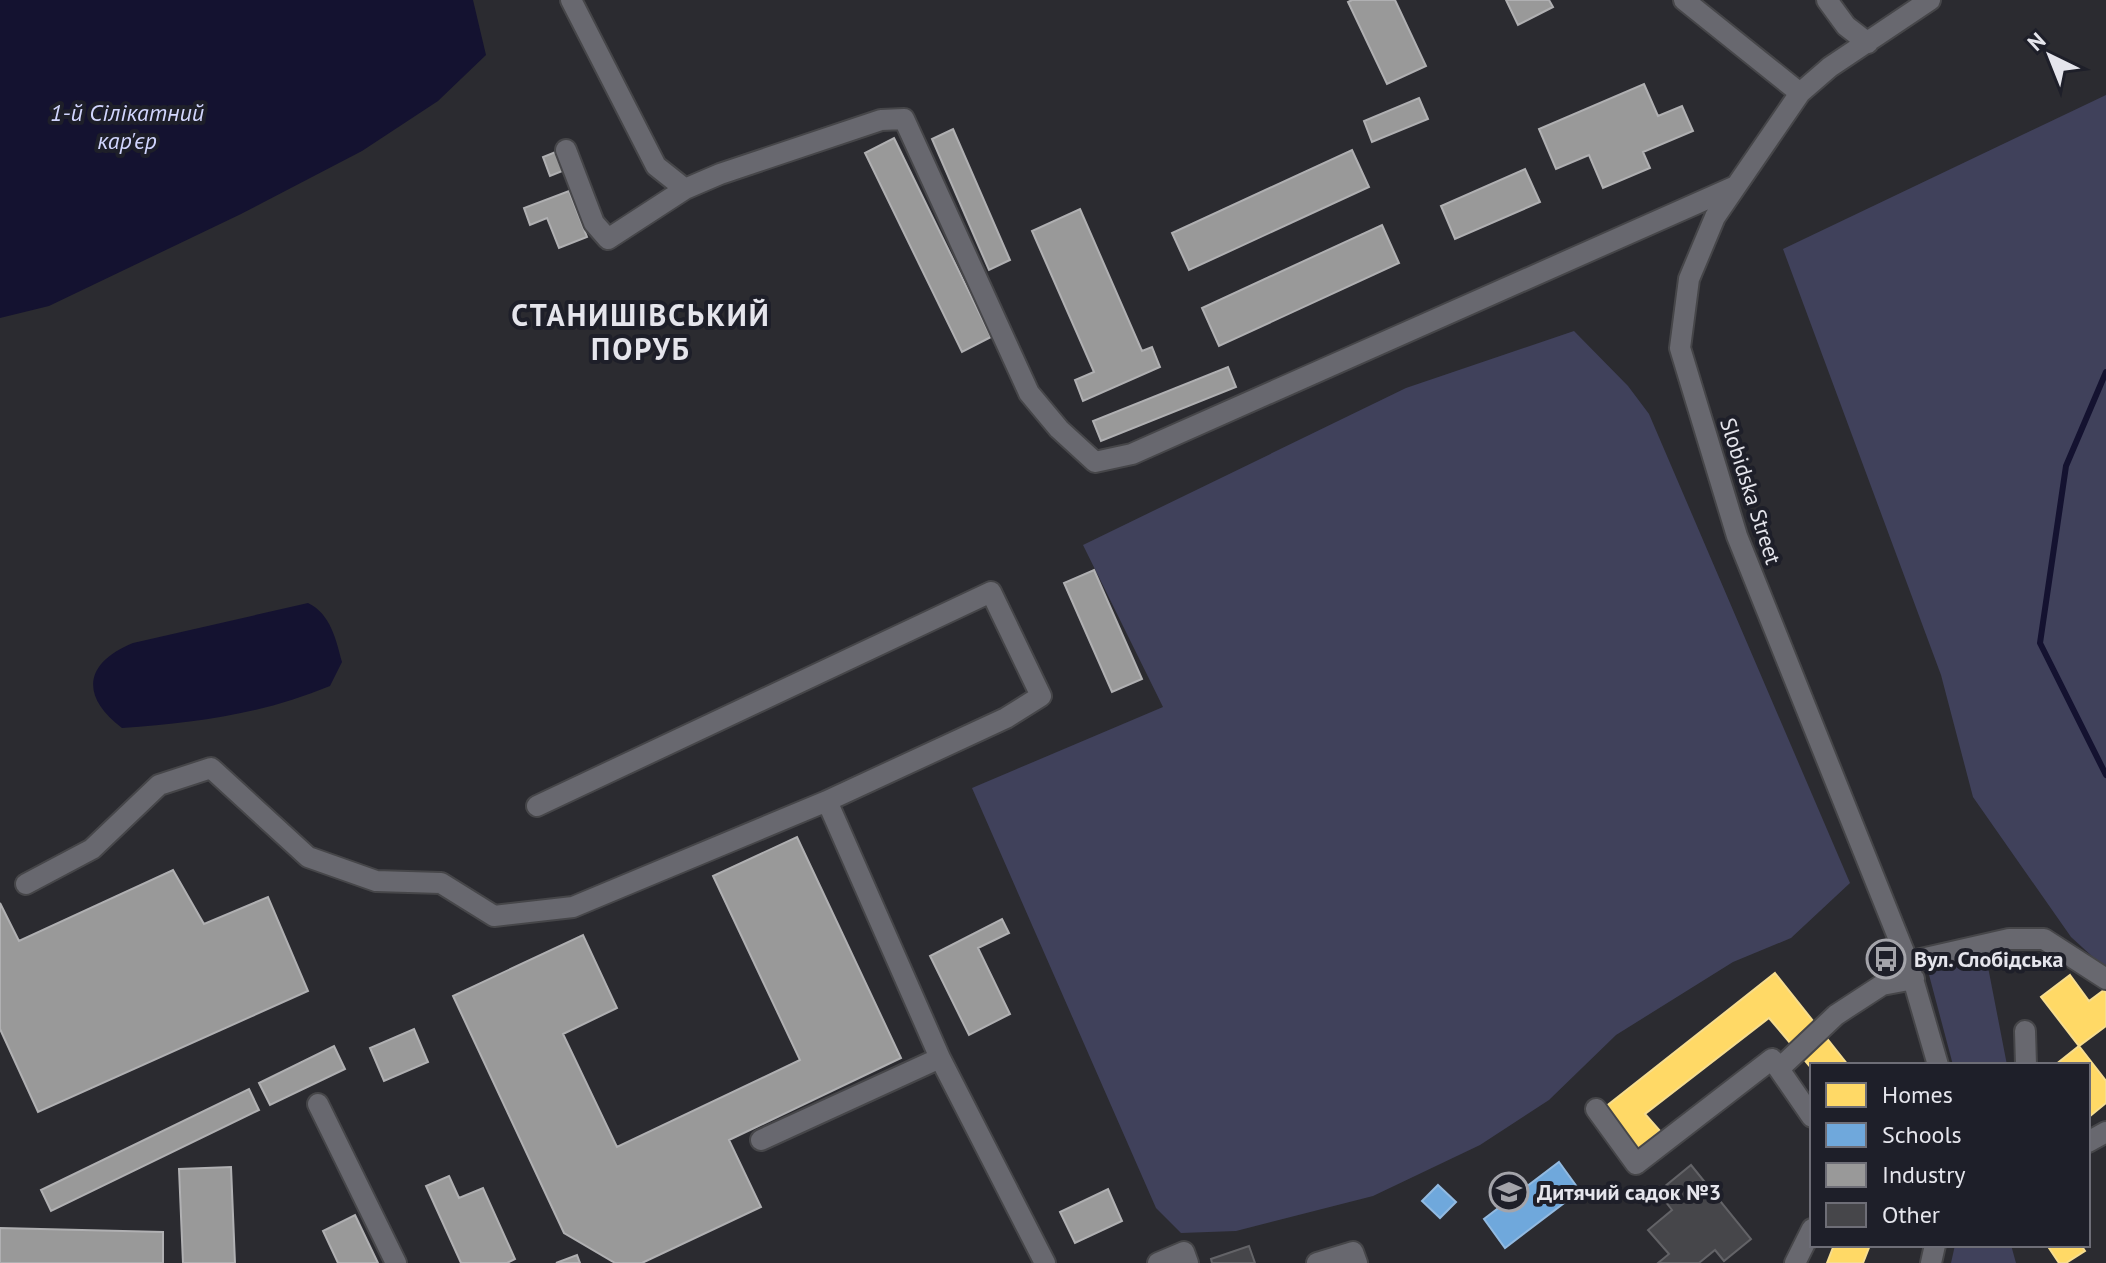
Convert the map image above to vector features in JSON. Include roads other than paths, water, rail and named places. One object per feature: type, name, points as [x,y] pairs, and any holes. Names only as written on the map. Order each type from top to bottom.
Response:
[{"type":"street","points":[[571,0],[656,166],[685,189]]},
{"type":"street","points":[[1684,0],[1800,93]]},
{"type":"street","points":[[1827,0],[1846,26],[1868,43]]},
{"type":"street","name":"Slobidska Street","points":[[1930,0],[1800,93],[1715,217],[1689,279],[1680,348],[1737,536],[1911,970],[1937,1063]]},
{"type":"street","points":[[566,150],[594,223],[608,239],[685,189],[720,174],[881,120],[904,119],[1029,393],[1059,429],[1095,462],[1132,454],[1736,186]]},
{"type":"street","points":[[26,884],[92,849],[159,785],[211,768],[308,857],[376,881],[441,883],[494,916],[573,907],[827,801],[1006,718],[1041,696],[991,592],[537,806]]},
{"type":"street","points":[[827,801],[940,1058],[1045,1263]]},
{"type":"street","points":[[1780,1068],[1848,1008],[1882,985],[1911,970],[2009,939],[2044,939],[2106,979]]},
{"type":"street","points":[[2025,1031],[2026,1063]]},
{"type":"street","points":[[761,1140],[940,1058]]},
{"type":"street","points":[[1596,1109],[1636,1164],[1772,1059],[1810,1114]]},
{"type":"street","points":[[318,1104],[396,1263]]},
{"type":"street","points":[[1795,1263],[1810,1233]]},
{"type":"street","points":[[1158,1263],[1184,1252],[1188,1263]]},
{"type":"street","points":[[1317,1263],[1353,1252],[1357,1263]]},
{"type":"water","name":"1-й Сілікатний кар'єр","points":[[0,0],[473,0],[486,55],[438,101],[362,151],[241,214],[49,306],[0,318]]},
{"type":"water","points":[[308,603],[327,621],[342,662],[330,686],[254,710],[149,726],[122,728],[99,704],[93,681],[97,670],[117,651],[133,643]]},
{"type":"waterway","points":[[2106,372],[2066,466],[2040,643],[2106,775]]},
{"type":"place","name":"Вул. Слобідська","points":[[1886,959]]},
{"type":"place","name":"Дитячий садок №3","points":[[1509,1192]]},
{"type":"district","name":"СТАНИШІВСЬКИЙ ПОРУБ","points":[[641,333]]}]
